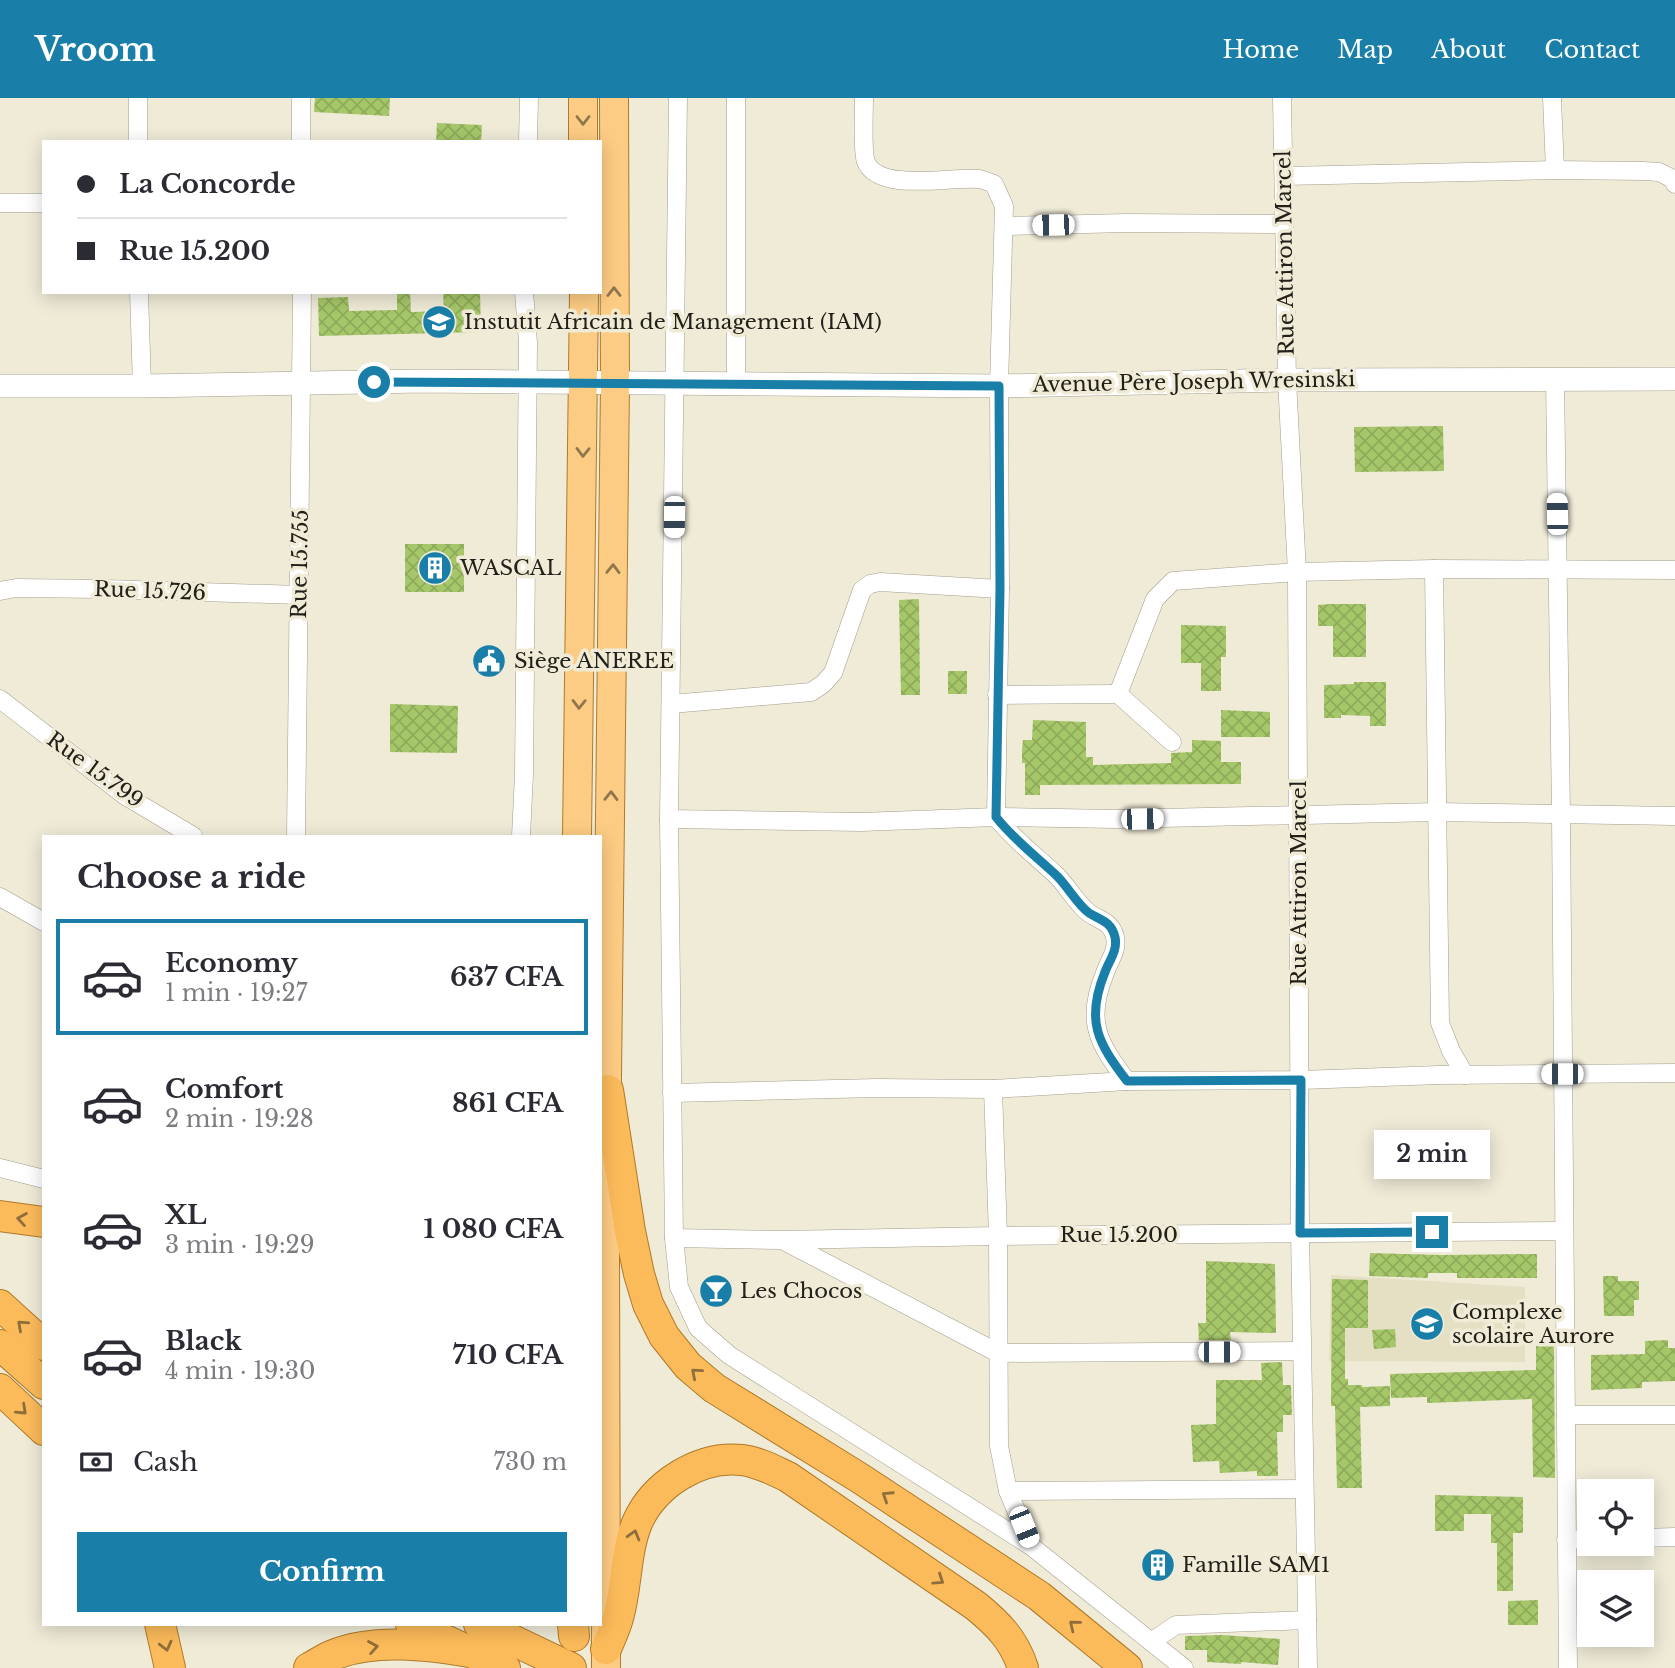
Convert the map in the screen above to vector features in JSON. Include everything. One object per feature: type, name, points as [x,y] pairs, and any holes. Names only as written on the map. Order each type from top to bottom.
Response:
[{"type":"highway","points":[[608,1090],[639,1274],[648,1304],[664,1336],[688,1366],[714,1388],[858,1477],[1039,1596],[1127,1668]]},
{"type":"highway","points":[[0,1216],[42,1222]]},
{"type":"highway","points":[[0,1305],[42,1343]]},
{"type":"highway","points":[[0,1345],[42,1382]]},
{"type":"highway","points":[[0,1389],[42,1428]]},
{"type":"highway","points":[[606,1658],[618,1618],[627,1563],[638,1522],[648,1504],[660,1489],[688,1471],[707,1463],[742,1460],[762,1465],[788,1477],[976,1606],[1000,1626],[1014,1644],[1023,1668]]},
{"type":"highway","points":[[160,1626],[170,1668]]},
{"type":"highway","points":[[415,1626],[470,1652]]},
{"type":"highway","points":[[481,1626],[515,1657]]},
{"type":"highway","points":[[309,1668],[334,1654],[381,1644],[438,1646],[572,1668]]},
{"type":"main road","points":[[583,98],[583,140]]},
{"type":"main road","points":[[606,1658],[605,1249],[615,384],[614,98]]},
{"type":"main road","points":[[577,835],[584,294]]},
{"type":"main road","points":[[572,1668],[573,1628]]},
{"type":"street","points":[[138,98],[138,140]]},
{"type":"street","points":[[301,98],[301,140]]},
{"type":"street","points":[[528,140],[529,98]]},
{"type":"street","points":[[678,98],[669,819],[674,1238],[679,1287],[698,1328],[729,1355],[1031,1546],[1184,1668]]},
{"type":"street","points":[[736,98],[736,384]]},
{"type":"street","points":[[864,98],[866,162],[873,172],[909,182],[980,179],[994,184],[1004,206],[999,386],[1000,589],[996,817],[1011,836],[1057,876],[1090,914],[1105,921],[1115,934],[1116,947],[1103,976],[1096,1021],[1098,1039],[1127,1081]]},
{"type":"street","name":"Rue Attiron Marcel","points":[[1282,98],[1287,380],[1297,572],[1301,1351],[1308,1668]]},
{"type":"street","points":[[1552,98],[1555,170]]},
{"type":"street","points":[[1284,176],[1555,170],[1659,172],[1673,179],[1675,184]]},
{"type":"street","points":[[0,202],[42,203]]},
{"type":"street","points":[[1004,226],[1126,223],[1283,224]]},
{"type":"street","points":[[139,294],[142,386]]},
{"type":"street","name":"Rue 15.755","points":[[296,835],[302,294]]},
{"type":"street","points":[[520,835],[524,774],[528,343],[524,294]]},
{"type":"street","points":[[1555,378],[1568,1668]]},
{"type":"street","name":"Avenue Père Joseph Wresinski","points":[[0,386],[422,381],[999,386],[1287,380],[1675,379]]},
{"type":"street","points":[[1434,569],[1440,1023],[1451,1051],[1465,1074]]},
{"type":"street","points":[[1118,694],[1155,599],[1173,581],[1297,572],[1434,569],[1675,570]]},
{"type":"street","points":[[671,704],[811,692],[823,684],[832,673],[862,590],[870,584],[880,582],[1000,589]]},
{"type":"street","name":"Rue 15.726","points":[[0,591],[16,588],[299,595]]},
{"type":"street","points":[[997,695],[1118,694],[1172,742]]},
{"type":"street","name":"Rue 15.799","points":[[0,699],[124,795],[191,835]]},
{"type":"street","points":[[669,819],[862,822],[996,817],[1116,819],[1437,812],[1675,816]]},
{"type":"street","points":[[0,897],[42,921]]},
{"type":"street","points":[[672,1093],[877,1088],[993,1089],[1127,1081],[1301,1080],[1465,1074],[1675,1073]]},
{"type":"street","points":[[993,1089],[998,1236],[999,1446],[1008,1491],[1031,1546]]},
{"type":"street","points":[[0,1168],[42,1178]]},
{"type":"street","name":"Rue 15.200","points":[[674,1238],[782,1240],[1564,1231]]},
{"type":"street","points":[[782,1240],[998,1353],[1301,1351]]},
{"type":"street","points":[[1566,1415],[1675,1415]]},
{"type":"street","points":[[1008,1491],[1303,1489]]},
{"type":"street","points":[[1654,1538],[1675,1537]]},
{"type":"street","points":[[1566,1540],[1577,1540]]},
{"type":"street","points":[[1151,1642],[1176,1625],[1307,1620]]},
{"type":"shaded area","name":"Complexe scolaire Aurore","points":[[1331,1275],[1525,1287],[1525,1362],[1329,1361]]},
{"type":"building","points":[[315,98],[390,98],[389,116],[314,112]]},
{"type":"building","points":[[437,123],[482,125],[481,140],[436,140]]},
{"type":"building","points":[[397,294],[410,294],[411,312],[444,311],[443,294],[480,294],[481,332],[319,336],[318,298],[348,297],[349,311],[397,310]]},
{"type":"building","points":[[1443,426],[1444,471],[1355,472],[1354,427]]},
{"type":"building","name":"WASCAL","points":[[405,544],[464,544],[464,592],[405,592]]},
{"type":"building","points":[[919,599],[920,695],[901,695],[899,600]]},
{"type":"building","points":[[1366,604],[1366,657],[1333,657],[1333,626],[1318,626],[1318,605]]},
{"type":"building","points":[[1181,625],[1226,626],[1226,657],[1221,657],[1221,691],[1201,691],[1201,663],[1181,663]]},
{"type":"building","points":[[948,671],[967,671],[967,694],[948,694]]},
{"type":"building","points":[[1386,682],[1386,726],[1370,726],[1370,716],[1341,715],[1341,718],[1324,718],[1324,685]]},
{"type":"building","points":[[390,704],[458,706],[457,753],[390,752]]},
{"type":"building","points":[[1221,710],[1270,712],[1270,737],[1221,737]]},
{"type":"building","points":[[1033,720],[1086,722],[1086,757],[1093,757],[1093,765],[1171,763],[1171,753],[1192,752],[1192,740],[1221,741],[1221,762],[1241,762],[1241,784],[1040,785],[1040,795],[1025,795],[1023,740],[1032,740]]},
{"type":"building","points":[[1370,1253],[1537,1254],[1537,1278],[1457,1278],[1457,1273],[1428,1273],[1428,1278],[1369,1276]]},
{"type":"building","points":[[1206,1261],[1275,1264],[1276,1333],[1230,1332],[1231,1340],[1199,1340],[1198,1323],[1206,1323]]},
{"type":"building","points":[[1603,1276],[1618,1276],[1618,1281],[1639,1281],[1639,1300],[1634,1300],[1634,1316],[1604,1316]]},
{"type":"building","points":[[1332,1279],[1368,1280],[1368,1328],[1345,1328],[1345,1379],[1348,1379],[1348,1385],[1390,1386],[1390,1406],[1360,1407],[1362,1488],[1337,1488],[1335,1406],[1331,1406]]},
{"type":"building","points":[[1395,1329],[1396,1347],[1374,1349],[1372,1330]]},
{"type":"building","points":[[1668,1340],[1668,1348],[1675,1348],[1675,1381],[1642,1382],[1642,1388],[1591,1390],[1591,1355],[1645,1354],[1645,1341]]},
{"type":"building","points":[[1536,1346],[1554,1346],[1555,1478],[1533,1477],[1532,1399],[1427,1403],[1427,1397],[1391,1398],[1390,1374],[1536,1370]]},
{"type":"building","points":[[1282,1362],[1283,1385],[1291,1385],[1292,1415],[1283,1415],[1283,1432],[1277,1432],[1278,1476],[1257,1476],[1257,1471],[1220,1473],[1219,1461],[1193,1462],[1191,1425],[1216,1424],[1216,1380],[1262,1380],[1261,1363]]},
{"type":"building","points":[[1435,1495],[1523,1497],[1523,1533],[1513,1533],[1513,1591],[1497,1591],[1497,1543],[1491,1543],[1491,1514],[1464,1514],[1464,1531],[1435,1531]]},
{"type":"building","name":"Famille SAM1","points":[[1155,1551],[1172,1560],[1160,1580],[1144,1570]]},
{"type":"building","points":[[1538,1600],[1538,1625],[1508,1625],[1508,1601]]},
{"type":"building","points":[[1222,1635],[1280,1639],[1278,1665],[1207,1662],[1207,1650],[1185,1650],[1185,1636]]},
{"type":"place","name":"Instutit Africain de Management (IAM)","points":[[439,322]]},
{"type":"place","name":"WASCAL","points":[[435,568]]},
{"type":"place","name":"Siège ANEREE","points":[[489,661]]},
{"type":"place","name":"Les Chocos","points":[[716,1291]]},
{"type":"place","name":"Complexe scolaire Aurore","points":[[1427,1324]]},
{"type":"place","name":"Famille SAM1","points":[[1158,1565]]},
{"type":"route","points":[[374,382],[999,386],[1000,589],[996,817],[1021,846],[1057,876],[1090,914],[1105,921],[1115,934],[1116,947],[1103,976],[1097,1007],[1098,1039],[1127,1081],[1301,1080],[1300,1233],[1432,1232]]}]
